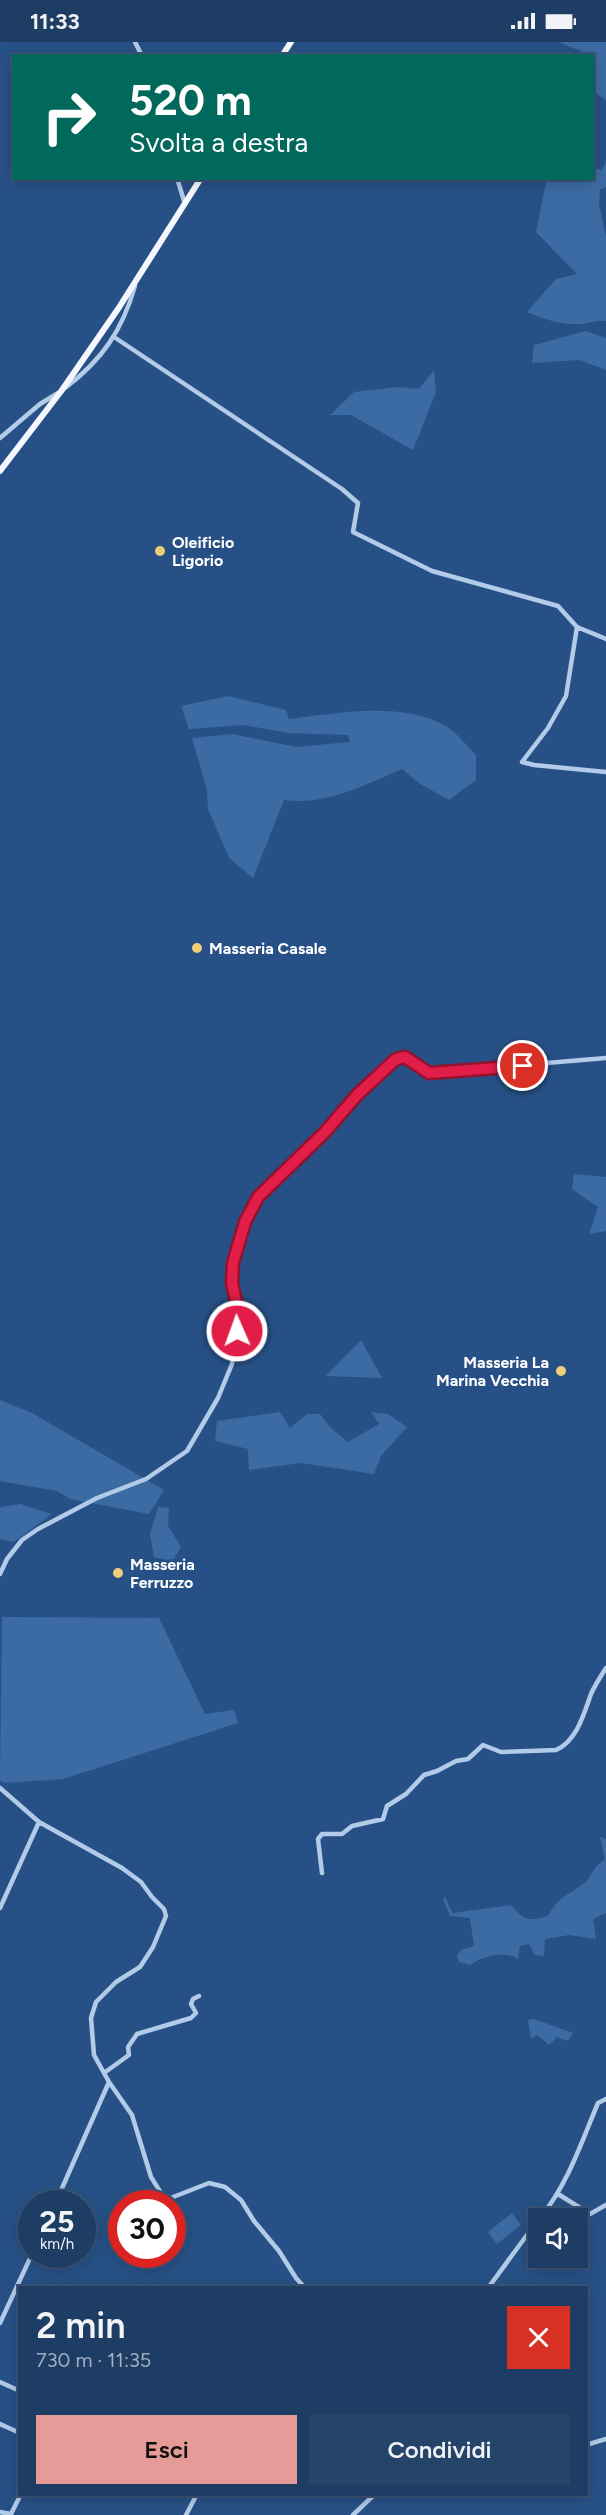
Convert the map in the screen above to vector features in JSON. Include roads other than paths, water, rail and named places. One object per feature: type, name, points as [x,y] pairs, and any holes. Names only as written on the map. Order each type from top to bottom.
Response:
[{"type":"main road","points":[[0,471],[62,390],[200,180]]},
{"type":"street","points":[[178,180],[185,204]]},
{"type":"street","points":[[0,438],[40,404],[90,369],[114,337],[136,280]]},
{"type":"street","points":[[114,337],[342,489],[358,503],[353,532],[432,571],[558,606],[577,627],[606,639]]},
{"type":"street","points":[[577,627],[566,696],[549,728],[522,762],[606,772]]},
{"type":"street","points":[[0,1575],[12,1552],[22,1540],[38,1529],[97,1498],[146,1479],[187,1450],[218,1398],[232,1364],[238,1310],[232,1283],[233,1263],[245,1222],[258,1197],[325,1132],[357,1095],[396,1059],[405,1057],[429,1073],[606,1058]]},
{"type":"street","points":[[322,1874],[318,1839],[322,1834],[342,1834],[352,1826],[383,1819],[387,1806],[406,1794],[424,1775],[456,1761],[468,1760],[483,1745],[501,1752],[556,1750],[563,1747],[582,1720],[592,1692],[606,1668]]},
{"type":"street","points":[[0,1788],[39,1822],[122,1868],[141,1882],[164,1909],[166,1916],[153,1947],[140,1967],[116,1982],[96,2002],[91,2018],[94,2055],[132,2115],[151,2177],[161,2193],[168,2199],[209,2183],[225,2187],[241,2200],[303,2286]]},
{"type":"street","points":[[0,1908],[39,1822]]},
{"type":"street","points":[[104,2073],[129,2055],[129,2047],[137,2034],[191,2018],[196,2013],[192,2004],[199,1996]]},
{"type":"street","points":[[61,2190],[109,2082]]},
{"type":"street","points":[[547,2208],[569,2174],[598,2103],[606,2099]]},
{"type":"street","points":[[558,2194],[590,2214],[606,2205]]},
{"type":"street","points":[[489,2286],[528,2234]]},
{"type":"street","points":[[0,2323],[2,2312],[25,2268]]},
{"type":"street","points":[[0,2382],[18,2390]]},
{"type":"street","points":[[0,2424],[18,2432]]},
{"type":"street","points":[[588,2444],[606,2439]]},
{"type":"street","points":[[186,2515],[196,2496]]},
{"type":"street","points":[[353,2515],[373,2496]]},
{"type":"street","points":[[0,2512],[11,2514],[19,2498]]},
{"type":"place","name":"Oleificio Ligorio","points":[[160,551]]},
{"type":"place","name":"Masseria Casale","points":[[197,948]]},
{"type":"place","name":"Masseria La Marina Vecchia","points":[[561,1371]]},
{"type":"place","name":"Masseria Ferruzzo","points":[[118,1573]]}]
